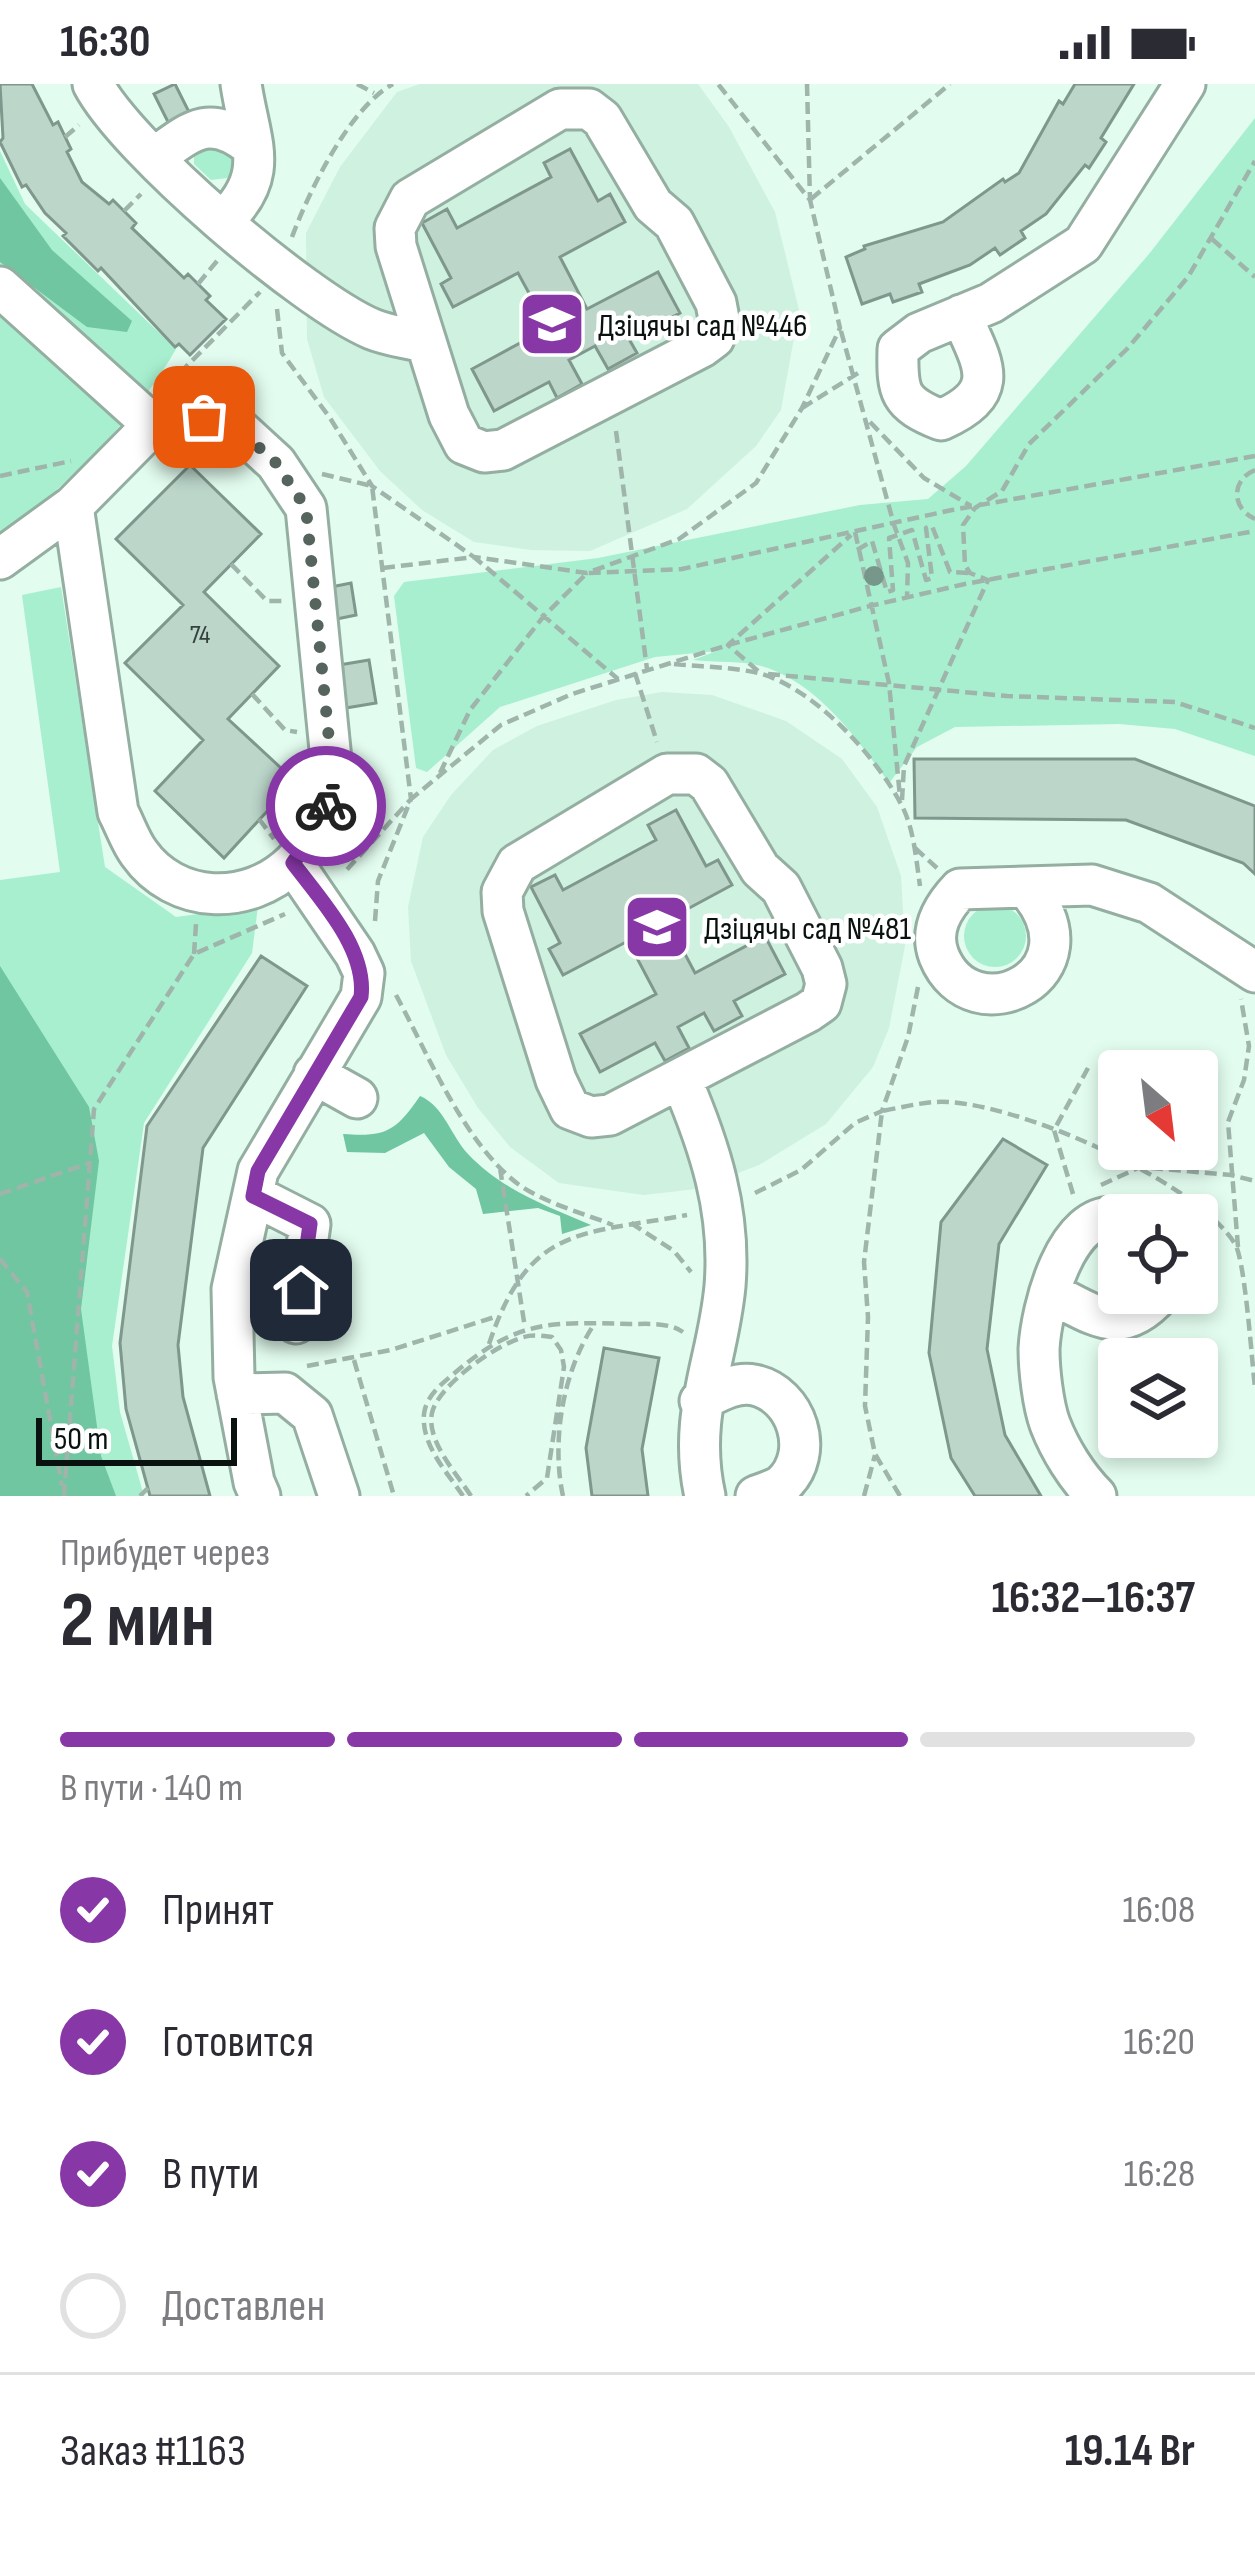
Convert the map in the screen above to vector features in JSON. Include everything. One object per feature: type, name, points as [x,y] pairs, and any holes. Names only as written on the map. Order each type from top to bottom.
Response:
[{"type":"lane","points":[[93,84],[154,169],[221,240],[372,329],[427,343]]},
{"type":"lane","points":[[221,240],[255,176],[241,84]]},
{"type":"lane","points":[[961,315],[982,361],[983,386],[968,408],[941,420],[912,408],[898,387],[898,350],[919,333],[961,315],[991,303],[1083,244],[1185,84]]},
{"type":"lane","points":[[560,109],[589,109],[602,119],[653,205],[674,223],[716,303],[719,319],[714,338],[702,347],[503,450],[484,452],[464,444],[456,430],[427,343],[396,246],[400,212],[410,200],[560,109]]},
{"type":"lane","points":[[154,169],[202,128],[228,130],[250,146]]},
{"type":"lane","points":[[0,287],[147,419],[204,417],[240,430],[276,463],[306,508],[333,780],[321,823],[293,863],[268,880],[236,894],[198,895],[162,878],[137,852],[118,812],[74,506]]},
{"type":"lane","points":[[0,560],[74,506],[147,419]]},
{"type":"lane","points":[[667,774],[696,774],[709,784],[760,869],[781,888],[826,984],[820,1003],[808,1012],[681,1079],[610,1115],[591,1117],[570,1109],[556,1080],[503,911],[502,892],[517,864],[667,774]]},
{"type":"lane","points":[[260,1496],[237,1394],[232,1289],[258,1171],[361,997],[364,974],[293,863]]},
{"type":"lane","points":[[1026,887],[1092,885],[1121,893],[1149,903],[1239,961]]},
{"type":"lane","points":[[314,1074],[357,1098]]},
{"type":"lane","points":[[681,1079],[707,1140],[725,1217],[724,1288],[700,1401],[710,1487]]},
{"type":"lane","points":[[253,1196],[310,1224],[296,1323]]},
{"type":"lane","points":[[1092,1214],[1069,1245],[1050,1293],[1039,1350],[1049,1422],[1081,1482],[1096,1496]]},
{"type":"lane","points":[[1050,1293],[1091,1316],[1114,1322],[1139,1314]]},
{"type":"lane","points":[[700,1401],[724,1388],[752,1384],[780,1396],[797,1419],[799,1458],[782,1485],[756,1496]]},
{"type":"lane","points":[[237,1394],[285,1393],[312,1415],[339,1496]]},
{"type":"path","points":[[358,84],[375,93]]},
{"type":"path","points":[[147,419],[277,274],[327,162],[375,93],[393,84]]},
{"type":"path","points":[[718,84],[809,200]]},
{"type":"path","points":[[808,84],[809,200],[851,377],[908,563],[907,598]]},
{"type":"path","points":[[809,200],[950,84]]},
{"type":"path","points":[[970,573],[961,542],[963,525],[975,508],[1002,491],[1029,444],[1127,349],[1188,278],[1255,161]]},
{"type":"path","points":[[124,211],[154,169]]},
{"type":"path","points":[[1212,239],[1255,277]]},
{"type":"path","points":[[198,284],[221,240]]},
{"type":"path","points":[[277,274],[282,353],[373,486],[474,557],[618,679]]},
{"type":"path","points":[[439,776],[470,710],[543,617],[587,573],[679,539],[756,483],[802,408],[840,328]]},
{"type":"path","points":[[802,408],[898,350]]},
{"type":"path","points":[[604,399],[616,432],[647,669]]},
{"type":"path","points":[[866,418],[924,478],[975,508]]},
{"type":"path","points":[[383,568],[474,557],[587,573],[682,569],[1255,456]]},
{"type":"path","points":[[1255,470],[1239,482],[1236,494],[1238,506],[1255,519]]},
{"type":"path","points":[[64,1496],[94,1109],[194,954],[320,899],[411,799],[373,486]]},
{"type":"path","points":[[857,550],[872,541],[887,592],[893,590],[889,538],[912,530],[926,580],[932,578],[926,527],[932,526],[950,572],[988,580]]},
{"type":"path","points":[[667,663],[870,606],[1255,531]]},
{"type":"path","points":[[855,532],[889,683],[895,777],[902,805],[904,766],[988,580]]},
{"type":"path","points":[[728,645],[855,532]]},
{"type":"path","points":[[231,564],[267,601],[315,600]]},
{"type":"path","points":[[728,645],[761,674],[1007,696],[1175,702],[1255,728]]},
{"type":"path","points":[[635,673],[667,774]]},
{"type":"path","points":[[252,694],[285,730],[328,736]]},
{"type":"path","points":[[1239,961],[1234,965],[1249,1046],[1244,1080],[1228,1122],[1255,1388]]},
{"type":"path","points":[[1054,1130],[1088,1068]]},
{"type":"path","points":[[900,1496],[875,1454],[865,1406],[868,1317],[864,1262],[882,1111],[939,1101],[1024,1118],[1098,1149]]},
{"type":"path","points":[[1054,1130],[1092,1214],[1137,1170]]},
{"type":"path","points":[[0,1194],[89,1163]]},
{"type":"path","points":[[500,1168],[525,1328]]},
{"type":"path","points":[[1144,1170],[1212,1217],[1238,1247]]},
{"type":"path","points":[[1179,1170],[1232,1174],[1255,1181]]},
{"type":"path","points":[[631,1223],[674,1251],[690,1271]]},
{"type":"path","points":[[489,1344],[516,1280],[541,1255],[570,1239],[613,1226]]},
{"type":"path","points":[[0,1259],[27,1292],[64,1496]]},
{"type":"path","points":[[293,1368],[354,1360],[498,1316]]},
{"type":"path","points":[[563,1496],[556,1466],[559,1437],[573,1367],[595,1323]]},
{"type":"path","points":[[467,1496],[429,1445],[424,1412],[436,1388],[489,1344],[525,1328],[595,1323],[659,1324],[677,1327],[688,1336]]},
{"type":"path","points":[[467,1496],[436,1444],[431,1414],[443,1391],[493,1350],[527,1336],[552,1336],[565,1367],[547,1478],[526,1496]]},
{"type":"path","points":[[354,1360],[394,1496]]},
{"type":"path","points":[[864,1496],[875,1454]]},
{"type":"path","points":[[140,1496],[148,1488]]},
{"type":"shaded area","name":"Дзіцячы сад №446","points":[[420,84],[698,84],[729,127],[775,212],[799,310],[781,410],[756,446],[687,509],[590,551],[474,542],[422,510],[380,471],[324,397],[307,339],[306,233],[340,167],[397,92]]},
{"type":"shaded area","name":"Дзіцячы сад №481","points":[[662,692],[712,695],[786,721],[842,759],[877,807],[901,876],[905,946],[889,1028],[873,1067],[826,1124],[759,1165],[696,1189],[644,1195],[559,1183],[510,1147],[478,1108],[446,1055],[411,961],[408,907],[423,837],[451,795],[493,750],[537,726],[616,700]]},
{"type":"green space","points":[[1255,118],[1255,756],[1175,729],[1119,724],[955,727],[917,747],[889,783],[837,716],[805,688],[768,668],[693,660],[717,651],[655,657],[500,707],[427,772],[416,768],[394,596],[404,582],[598,558],[860,505],[928,499],[966,466],[1149,254]]},
{"type":"green space","points":[[237,145],[234,172],[227,178],[211,180],[194,164],[194,148]]},
{"type":"green space","points":[[0,151],[25,204],[176,349],[119,427],[0,540]]},
{"type":"green space","points":[[0,178],[52,250],[132,321],[127,332],[87,327],[0,262]]},
{"type":"green space","points":[[61,587],[105,867],[176,917],[258,906],[252,953],[144,1123],[112,1346],[120,1412],[144,1496],[0,1496],[0,880],[60,872],[22,595]]},
{"type":"green space","points":[[995,905],[1017,914],[1026,936],[1017,958],[995,967],[973,958],[964,936],[973,914]]},
{"type":"green space","points":[[0,966],[89,1107],[99,1161],[81,1309],[101,1456],[116,1496],[0,1496]]},
{"type":"green space","points":[[420,1096],[441,1114],[468,1154],[495,1178],[591,1225],[562,1234],[560,1216],[538,1208],[483,1214],[476,1189],[449,1167],[424,1133],[385,1153],[347,1152],[343,1134],[388,1130]]},
{"type":"building","points":[[0,84],[32,84],[53,125],[58,122],[82,182],[109,204],[113,200],[136,223],[132,228],[210,296],[206,300],[226,319],[190,355],[179,344],[175,347],[101,268],[98,271],[63,236],[66,233],[26,185],[22,187],[0,142]]},
{"type":"building","points":[[175,84],[193,120],[172,130],[154,94]]},
{"type":"building","points":[[1075,84],[1134,84],[1089,168],[1085,165],[1046,214],[1021,231],[1025,238],[1000,255],[995,248],[970,265],[919,284],[922,292],[893,302],[890,294],[862,304],[846,257],[864,246],[943,222],[1003,179],[1019,173],[1059,101],[1063,104]]},
{"type":"building","points":[[570,149],[598,201],[610,194],[625,222],[560,257],[587,309],[658,272],[680,313],[629,339],[637,353],[608,369],[595,346],[569,360],[582,384],[557,398],[549,382],[494,411],[472,369],[548,328],[518,273],[453,307],[441,284],[451,278],[422,223],[447,209],[457,228],[551,177],[544,163]]},
{"type":"building","points":[[190,465],[261,534],[204,592],[279,666],[228,719],[295,781],[224,858],[155,791],[203,740],[125,663],[183,605],[116,539]]},
{"type":"building","points":[[351,583],[356,615],[332,620],[326,588]]},
{"type":"building","points":[[369,660],[376,703],[346,708],[339,665]]},
{"type":"building","points":[[914,759],[1135,759],[1255,806],[1255,874],[1243,863],[1126,820],[915,818]]},
{"type":"building","points":[[676,810],[706,866],[718,860],[732,885],[667,920],[695,973],[765,936],[785,974],[734,1001],[742,1016],[714,1031],[704,1013],[678,1027],[689,1048],[665,1061],[655,1043],[600,1072],[580,1034],[656,994],[628,941],[563,975],[549,949],[560,943],[531,887],[555,875],[563,890],[656,840],[648,825]]},
{"type":"building","points":[[261,956],[307,986],[203,1148],[178,1345],[183,1397],[210,1496],[150,1496],[126,1409],[120,1343],[147,1126]]},
{"type":"building","points":[[1003,1139],[1047,1165],[999,1244],[987,1349],[1005,1435],[1041,1496],[975,1496],[951,1458],[929,1353],[941,1222]]},
{"type":"building","points":[[604,1348],[659,1358],[642,1449],[648,1496],[592,1496],[586,1448]]},
{"type":"way so far","points":[[204,417],[240,430],[276,463],[306,508],[333,780],[326,806]]},
{"type":"place","name":"Дзіцячы сад №446","points":[[552,324]]},
{"type":"place","name":"Дзіцячы сад №481","points":[[657,927]]},
{"type":"route","points":[[301,1290],[310,1224],[253,1196],[258,1171],[361,997],[364,974],[355,955],[293,863],[321,823],[326,806]]}]
